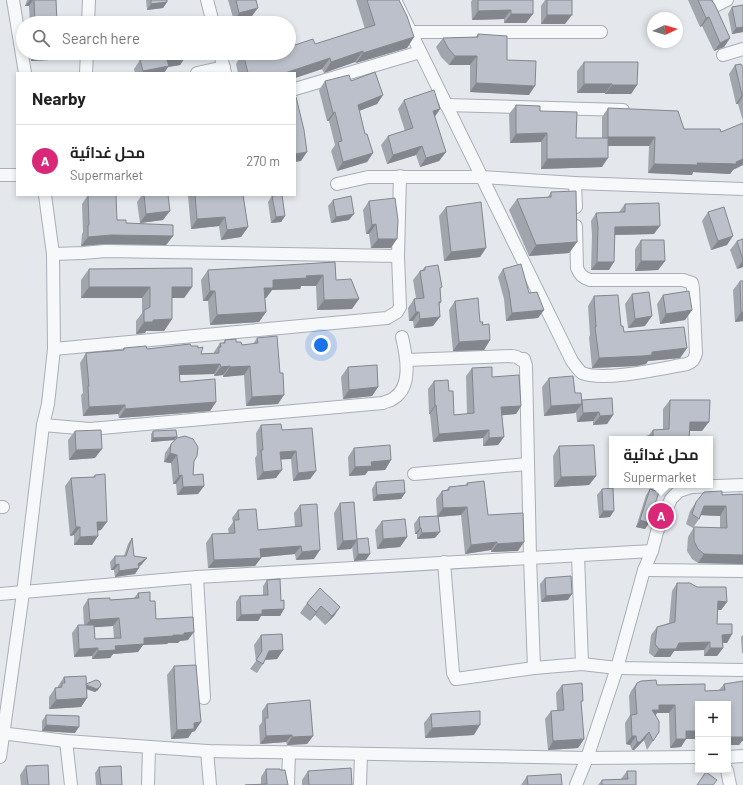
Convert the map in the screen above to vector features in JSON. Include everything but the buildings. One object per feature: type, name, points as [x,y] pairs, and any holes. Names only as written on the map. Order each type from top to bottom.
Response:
[{"type":"street","points":[[13,0],[16,18]]},
{"type":"street","points":[[89,16],[90,0]]},
{"type":"street","points":[[207,0],[210,16]]},
{"type":"street","points":[[395,0],[572,361],[581,372],[594,375],[614,376],[692,362],[695,359],[696,353],[692,283],[683,280],[590,280],[584,278],[580,274],[577,268],[575,183]]},
{"type":"street","points":[[713,7],[727,0]]},
{"type":"street","points":[[411,32],[601,32]]},
{"type":"street","points":[[723,55],[743,49]]},
{"type":"street","points":[[296,89],[420,52]]},
{"type":"street","points":[[23,60],[25,72]]},
{"type":"street","points":[[86,72],[87,60]]},
{"type":"street","points":[[206,72],[224,70],[222,60]]},
{"type":"street","points":[[446,105],[637,111]]},
{"type":"street","points":[[0,175],[16,175]]},
{"type":"street","points":[[54,349],[387,318],[397,312],[400,308],[398,256],[400,176]]},
{"type":"street","points":[[337,184],[368,177],[400,176],[481,177],[575,183],[743,189]]},
{"type":"street","points":[[0,757],[2,734],[23,593],[43,425],[48,404],[54,349],[53,254],[45,196]]},
{"type":"street","points":[[53,254],[124,252],[398,256]]},
{"type":"street","points":[[43,425],[90,429],[383,403],[394,399],[401,391],[406,378],[407,360],[402,336]]},
{"type":"street","points":[[407,360],[512,356],[521,360],[524,359],[526,366],[534,668]]},
{"type":"street","points":[[414,474],[528,464]]},
{"type":"street","points":[[713,486],[743,485]]},
{"type":"street","points":[[576,785],[587,758],[617,668],[644,570],[652,551],[657,532],[670,498],[679,490],[687,488]]},
{"type":"street","points":[[0,594],[196,577],[652,551]]},
{"type":"street","points":[[578,555],[582,664]]},
{"type":"street","points":[[444,562],[453,673],[456,680],[534,668],[582,664],[617,668],[743,670]]},
{"type":"street","points":[[644,570],[743,571]]},
{"type":"street","points":[[196,577],[204,698]]},
{"type":"street","points":[[2,734],[66,741],[207,751],[587,758],[695,757]]},
{"type":"street","points":[[66,741],[71,785]]},
{"type":"street","points":[[148,785],[149,747]]},
{"type":"street","points":[[207,751],[210,785]]},
{"type":"street","points":[[288,785],[289,752]]},
{"type":"street","points":[[360,785],[361,754]]},
{"type":"street","points":[[731,757],[743,756]]},
{"type":"street","points":[[728,773],[730,785]]},
{"type":"place","name":"محل غدائية","points":[[661,516]]}]
